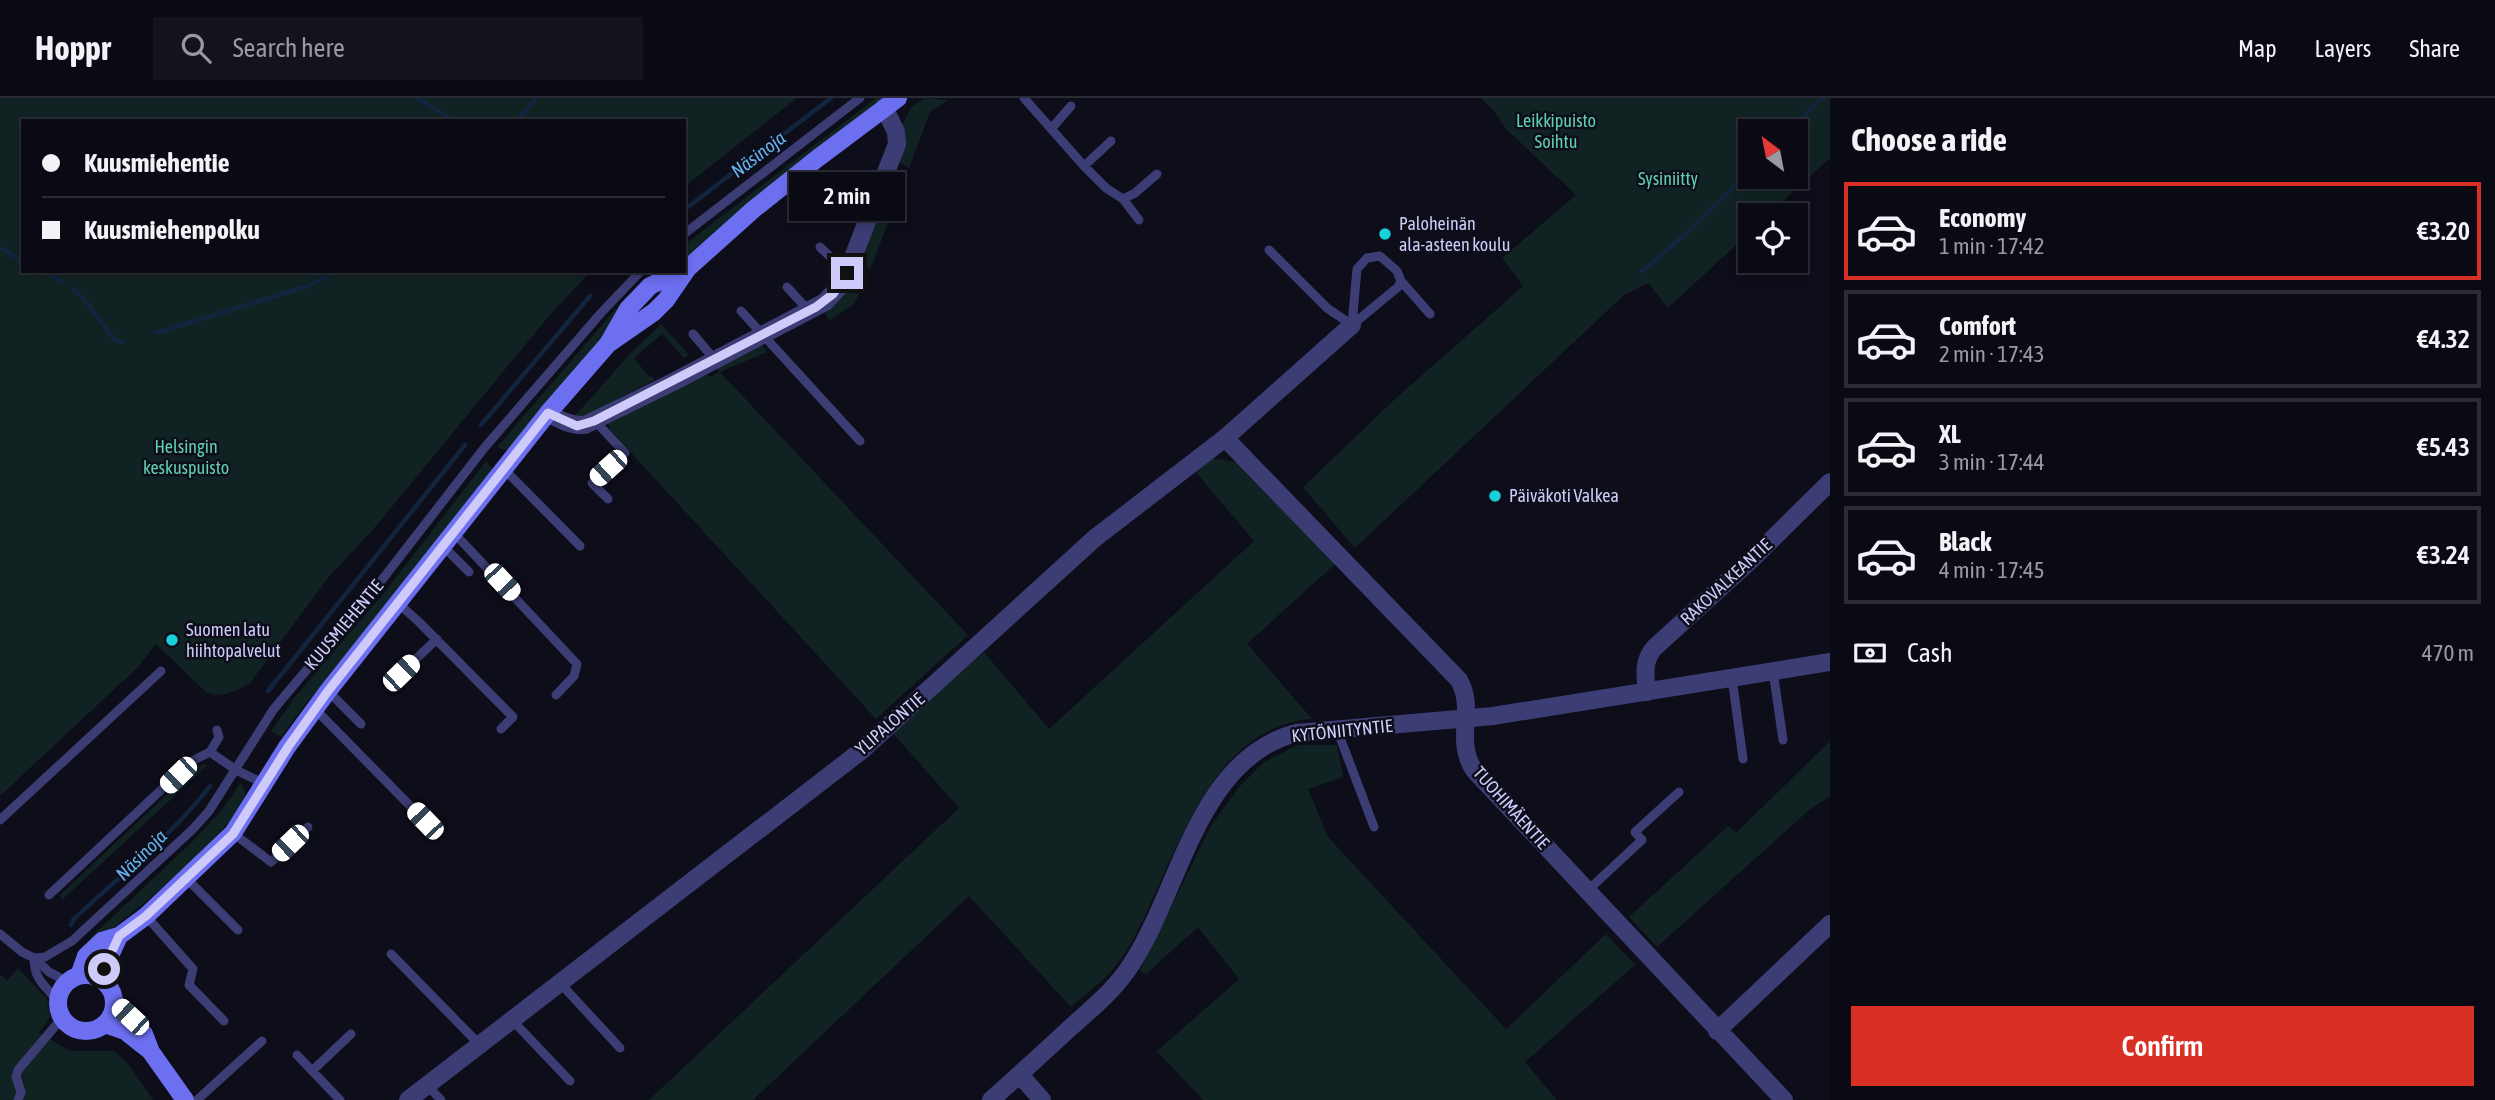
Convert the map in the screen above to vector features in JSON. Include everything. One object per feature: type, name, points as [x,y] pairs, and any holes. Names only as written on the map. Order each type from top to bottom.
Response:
[{"type":"main road","name":"KUUSMIEHENTIE","points":[[686,268],[754,209],[891,103]]},
{"type":"main road","name":"KUUSMIEHENTIE","points":[[73,979],[86,956],[102,941],[119,936],[146,916],[233,834],[288,747],[328,691],[548,413],[608,344],[621,319],[650,286],[678,273]]},
{"type":"main road","name":"KUUSMIEHENTIE","points":[[107,985],[104,969],[119,936]]},
{"type":"main road","points":[[114,1002],[110,1018],[104,1024],[90,1031],[82,1031],[74,1029],[60,1010],[60,993],[73,979],[89,975],[99,978],[107,985],[114,1002],[145,1034],[151,1052]]},
{"type":"main road","points":[[104,1024],[125,1031],[151,1052],[185,1100]]},
{"type":"street","points":[[548,413],[577,426],[594,421],[762,336],[809,311],[833,294],[847,273],[897,144],[891,103]]},
{"type":"street","name":"YLIPALONTIE","points":[[416,1095],[860,751],[1095,538],[1225,438],[1352,326]]},
{"type":"street","name":"TUOHIMÄENTIE","points":[[1225,438],[1458,680],[1465,690],[1465,752],[1474,770],[1784,1100]]},
{"type":"street","name":"RAKOVALKEANTIE","points":[[1647,692],[1646,665],[1654,648],[1752,559],[1830,482]]},
{"type":"street","name":"KYTÖNIITYNTIE","points":[[991,1100],[1108,994],[1126,972],[1144,944],[1194,834],[1228,779],[1252,754],[1280,737],[1296,733],[1465,719],[1830,662]]},
{"type":"street","points":[[1717,1031],[1830,924]]},
{"type":"street","points":[[1020,1075],[1042,1100]]},
{"type":"lane","points":[[686,232],[860,98]]},
{"type":"lane","points":[[1024,98],[1084,166],[1107,188],[1123,198],[1139,220]]},
{"type":"lane","points":[[1051,129],[1071,106]]},
{"type":"lane","points":[[1084,166],[1111,141]]},
{"type":"lane","points":[[1123,198],[1135,194],[1157,174]]},
{"type":"lane","points":[[843,201],[866,225]]},
{"type":"lane","points":[[820,247],[847,273]]},
{"type":"lane","points":[[1269,250],[1327,308],[1352,326]]},
{"type":"lane","points":[[1352,326],[1357,269],[1367,258],[1380,256],[1397,271],[1401,281],[1430,314]]},
{"type":"lane","name":"KUUSMIEHENTIE","points":[[34,958],[45,957],[59,950],[86,930],[194,830],[273,710],[371,594],[485,447],[592,323],[639,273]]},
{"type":"lane","points":[[1352,326],[1398,287],[1401,281]]},
{"type":"lane","points":[[787,287],[809,311]]},
{"type":"lane","points":[[741,312],[860,441]]},
{"type":"lane","points":[[693,334],[715,360]]},
{"type":"lane","points":[[594,421],[625,453],[592,483],[608,499]]},
{"type":"lane","points":[[504,469],[580,546]]},
{"type":"lane","points":[[449,540],[469,572]]},
{"type":"lane","points":[[449,540],[577,664],[574,677],[556,695]]},
{"type":"lane","points":[[398,604],[437,639],[513,717],[501,729]]},
{"type":"lane","points":[[401,673],[437,639]]},
{"type":"lane","points":[[0,820],[160,671]]},
{"type":"lane","points":[[1773,671],[1783,740]]},
{"type":"lane","points":[[1732,678],[1743,759]]},
{"type":"lane","points":[[328,691],[362,724]]},
{"type":"lane","points":[[315,709],[425,821]]},
{"type":"lane","points":[[50,895],[192,761],[210,752],[219,737],[217,730]]},
{"type":"lane","points":[[1340,730],[1341,740],[1374,827]]},
{"type":"lane","points":[[210,752],[236,770],[265,784]]},
{"type":"lane","points":[[1587,891],[1642,840],[1635,832],[1679,792]]},
{"type":"lane","points":[[233,834],[271,862],[308,827]]},
{"type":"lane","points":[[187,879],[238,930]]},
{"type":"lane","points":[[146,916],[193,969],[189,985],[224,1021]]},
{"type":"lane","points":[[0,923],[2,934],[22,952],[34,958],[49,972],[73,979]]},
{"type":"lane","points":[[391,954],[480,1045]]},
{"type":"lane","points":[[18,1100],[22,1093],[16,1077],[19,1070],[60,1010],[38,980],[34,971],[34,958]]},
{"type":"lane","points":[[560,983],[620,1048]]},
{"type":"lane","points":[[512,1020],[570,1081]]},
{"type":"lane","points":[[312,1071],[351,1034]]},
{"type":"lane","points":[[197,1100],[262,1041]]},
{"type":"lane","points":[[297,1055],[340,1100]]},
{"type":"lane","points":[[416,1095],[440,1100]]},
{"type":"green space","name":"Helsingin keskuspuisto","points":[[0,98],[797,98],[686,185],[686,119],[21,119],[21,273],[589,273],[549,316],[376,526],[328,578],[250,683],[223,694],[206,692],[156,644],[137,668],[0,796]]},
{"type":"green space","points":[[876,98],[889,98],[686,258],[686,243]]},
{"type":"green space","points":[[924,98],[948,100],[930,112],[909,168],[897,161],[904,130],[902,124],[911,108]]},
{"type":"green space","points":[[1481,98],[1830,98],[1830,158],[1808,178],[1808,119],[1738,119],[1738,189],[1796,189],[1781,203],[1738,203],[1738,243],[1668,308],[1648,283],[1624,295],[1355,548],[1303,487],[1394,400],[1523,286],[1502,258],[1576,195],[1505,128]]},
{"type":"green space","points":[[898,177],[905,178],[870,270],[862,262],[862,255],[891,184]]},
{"type":"green space","points":[[853,274],[866,280],[854,304],[829,321],[824,311]]},
{"type":"green space","points":[[626,297],[629,300],[616,314],[593,351],[510,449],[497,447]]},
{"type":"green space","points":[[661,324],[689,355],[684,358],[662,334],[634,358],[654,380],[623,395],[594,415],[575,416],[630,354]]},
{"type":"green space","points":[[760,342],[767,352],[720,372],[968,635],[876,719],[611,431],[607,421],[705,372],[710,377],[719,372],[716,367]]},
{"type":"green space","points":[[1209,458],[1239,462],[1335,564],[1247,644],[1312,719],[1274,728],[1243,748],[1218,775],[1196,809],[1144,918],[1116,966],[1071,1007],[969,896],[753,1100],[649,1100],[959,808],[892,732],[984,652],[1049,729],[1254,541],[1194,470]]},
{"type":"green space","points":[[486,461],[493,470],[339,667],[308,701],[281,737],[271,731],[295,697],[384,593]]},
{"type":"green space","points":[[1830,741],[1830,796],[1808,811],[1657,947],[1629,917],[1728,826],[1736,833]]},
{"type":"green space","points":[[1298,745],[1337,745],[1343,777],[1308,789],[1328,837],[1506,1029],[1606,934],[1635,965],[1525,1062],[1557,1100],[1203,1100],[1157,1051],[1239,979],[1198,927],[1146,974],[1140,970],[1212,824],[1240,786],[1264,762]]},
{"type":"green space","points":[[202,764],[208,765],[62,900],[60,895]]},
{"type":"green space","points":[[240,783],[245,790],[244,798],[220,832],[152,896],[93,942],[90,938],[222,810]]},
{"type":"green space","points":[[18,968],[47,999],[50,1017],[39,1033],[70,1051],[114,1051],[127,1062],[153,1100],[0,1100],[0,974],[7,981]]},
{"type":"waterway","points":[[417,98],[451,119]]},
{"type":"waterway","points":[[519,119],[536,98]]},
{"type":"waterway","name":"Näsinoja","points":[[686,208],[831,98]]},
{"type":"waterway","points":[[1801,119],[1822,98]]},
{"type":"waterway","points":[[1641,272],[1686,234],[1738,183]]},
{"type":"waterway","points":[[0,248],[21,260]]},
{"type":"waterway","points":[[46,273],[63,282]]},
{"type":"waterway","points":[[156,333],[308,286],[333,273]]},
{"type":"waterway","points":[[73,289],[84,299],[115,340],[123,342]]},
{"type":"waterway","name":"Näsinoja","points":[[481,425],[590,296]]},
{"type":"waterway","name":"Näsinoja","points":[[268,691],[465,445]]},
{"type":"waterway","name":"Näsinoja","points":[[71,925],[73,920],[179,822],[210,786]]},
{"type":"place","name":"Paloheinän ala-asteen koulu","points":[[1385,234]]},
{"type":"place","name":"Päiväkoti Valkea","points":[[1495,496]]},
{"type":"place","name":"Suomen latu hiihtopalvelut","points":[[172,640]]},
{"type":"route","points":[[104,969],[119,936],[146,916],[233,834],[288,747],[328,691],[548,413],[577,426],[594,421],[825,302],[841,285],[847,273]]},
{"type":"park label","name":"Leikkipuisto Soihtu","points":[[1556,131]]},
{"type":"park label","name":"Sysiniitty","points":[[1668,179]]}]
